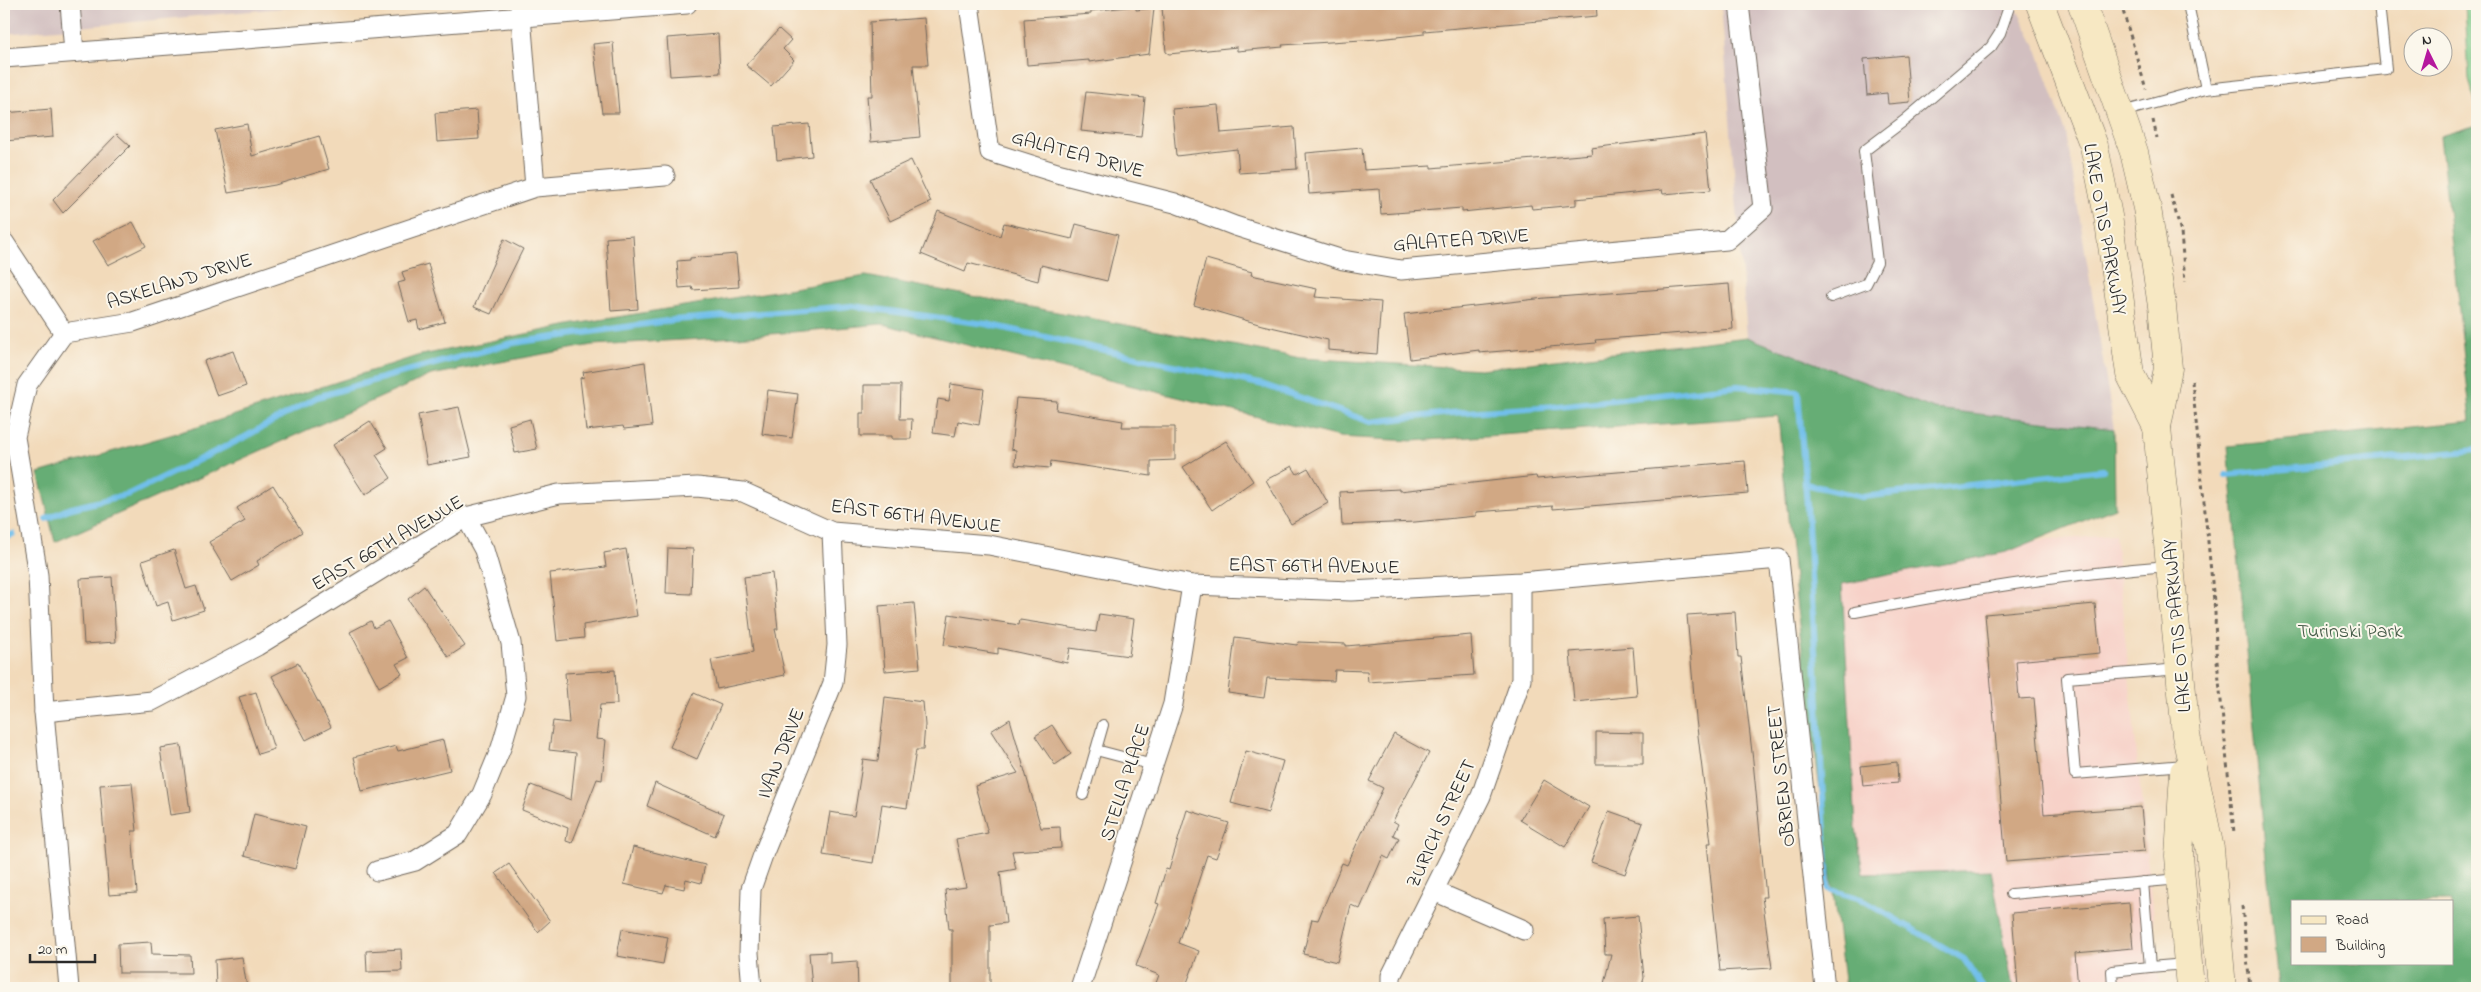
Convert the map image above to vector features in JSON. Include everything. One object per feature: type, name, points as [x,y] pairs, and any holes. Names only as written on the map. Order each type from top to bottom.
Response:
[{"type":"main road","name":"LAKE OTIS PARKWAY","points":[[2040,4],[2094,146],[2104,194],[2130,374],[2157,427]]},
{"type":"main road","name":"LAKE OTIS PARKWAY","points":[[2082,4],[2134,152],[2147,208],[2162,306],[2168,368],[2157,427],[2172,566],[2186,736],[2180,856],[2189,976]]},
{"type":"main road","points":[[2104,194],[2115,199],[2132,216],[2142,259],[2146,292],[2162,306]]},
{"type":"main road","name":"LAKE OTIS PARKWAY","points":[[2186,736],[2210,849],[2222,988]]},
{"type":"street","points":[[70,4],[74,52]]},
{"type":"street","points":[[4,58],[521,11],[687,4]]},
{"type":"street","name":"GALATEA DRIVE","points":[[969,4],[990,152],[1057,173],[1175,203],[1235,226],[1343,260],[1401,270],[1727,240],[1763,208],[1739,4]]},
{"type":"street","points":[[521,11],[535,187]]},
{"type":"street","name":"ASKELAND DRIVE","points":[[64,333],[132,322],[535,187],[665,176]]},
{"type":"street","points":[[4,242],[64,333],[27,385],[15,436],[38,576],[44,712],[68,988]]},
{"type":"street","name":"EAST 66TH AVENUE","points":[[44,712],[152,701],[257,646],[466,517],[560,494],[697,486],[743,492],[832,532],[989,545],[1192,585],[1351,591],[1521,582],[1779,559]]},
{"type":"street","points":[[376,870],[415,861],[458,834],[482,794],[501,748],[516,696],[511,643],[484,550],[466,517]]},
{"type":"street","name":"IVAN DRIVE","points":[[752,988],[749,954],[751,889],[833,683],[837,645],[832,532]]},
{"type":"street","name":"OBRIEN STREET","points":[[1779,559],[1825,988]]},
{"type":"street","name":"ZURICH STREET","points":[[1391,988],[1391,976],[1481,796],[1521,680],[1521,582]]},
{"type":"street","name":"STELLA PLACE","points":[[1080,988],[1172,704],[1192,585]]},
{"type":"street","points":[[1434,891],[1524,930]]},
{"type":"lane","points":[[1831,297],[1866,284],[1877,262],[1864,151],[1905,120],[1991,47],[2000,33],[2010,4]]},
{"type":"lane","points":[[2188,4],[2206,89]]},
{"type":"lane","points":[[2120,113],[2206,89],[2386,69],[2379,4]]},
{"type":"lane","points":[[1855,612],[1975,589],[2126,569],[2172,566]]},
{"type":"lane","points":[[2181,669],[2067,678],[2075,774],[2185,765]]},
{"type":"lane","points":[[1083,795],[1103,725]]},
{"type":"lane","points":[[1096,750],[1153,765]]},
{"type":"lane","points":[[2011,894],[2181,879]]},
{"type":"lane","points":[[2143,882],[2150,967]]},
{"type":"lane","points":[[2113,988],[2112,971],[2150,967],[2189,976]]},
{"type":"path","points":[[2120,4],[2158,142]]},
{"type":"path","points":[[2169,188],[2181,232],[2186,287]]},
{"type":"path","points":[[2192,378],[2216,612],[2216,650],[2234,840]]},
{"type":"path","points":[[2241,897],[2250,988]]},
{"type":"shaded area","points":[[4,4],[325,4],[4,34]]},
{"type":"shaded area","points":[[1721,4],[2014,4],[2036,46],[2066,133],[2114,429],[1934,409],[1747,337]]},
{"type":"shaded area","points":[[2115,535],[2160,988],[1855,988],[1809,559]]},
{"type":"green space","points":[[2465,4],[2477,4],[2477,110],[2469,79]]},
{"type":"green space","name":"Turinski Park","points":[[2477,125],[2477,988],[2278,988],[2228,446],[2471,421],[2440,136]]},
{"type":"green space","points":[[866,276],[1301,358],[1480,369],[1747,337],[1934,409],[2114,429],[2115,508],[2007,552],[1842,584],[1856,828],[1863,874],[1991,870],[2013,988],[1845,988],[1797,609],[1778,416],[1413,441],[1339,437],[882,324],[737,337],[592,345],[431,375],[55,542],[38,473],[198,427],[417,356],[575,324]]},
{"type":"building","points":[[1189,4],[1596,4],[1597,16],[1424,31],[1424,34],[1378,39],[1282,45],[1283,47],[1237,51],[1237,47],[1169,54],[1166,52],[1162,7]]},
{"type":"building","points":[[1136,6],[1136,10],[1154,8],[1149,54],[1089,62],[1089,60],[1027,65],[1024,19],[1091,14],[1091,11]]},
{"type":"building","points":[[924,18],[928,65],[913,65],[920,137],[871,142],[867,96],[872,96],[870,22]]},
{"type":"building","points":[[779,29],[791,40],[783,49],[794,60],[771,86],[746,65]]},
{"type":"building","points":[[718,34],[720,73],[670,76],[667,38]]},
{"type":"building","points":[[613,42],[619,113],[602,113],[593,44]]},
{"type":"building","points":[[1906,55],[1910,102],[1888,104],[1887,93],[1867,95],[1864,59]]},
{"type":"building","points":[[1086,92],[1145,98],[1141,137],[1081,131]]},
{"type":"building","points":[[1218,105],[1221,133],[1294,127],[1297,169],[1239,173],[1237,149],[1176,156],[1172,109]]},
{"type":"building","points":[[51,109],[53,137],[4,141],[4,113]]},
{"type":"building","points":[[477,110],[479,139],[437,142],[435,113]]},
{"type":"building","points":[[247,124],[252,156],[319,136],[329,169],[275,185],[228,193],[215,130]]},
{"type":"building","points":[[809,124],[812,156],[777,160],[774,127]]},
{"type":"building","points":[[117,134],[130,146],[63,213],[53,200]]},
{"type":"building","points":[[1705,134],[1711,190],[1663,194],[1662,190],[1576,199],[1576,205],[1532,209],[1531,205],[1462,212],[1462,208],[1381,214],[1379,189],[1309,194],[1306,153],[1362,148],[1364,170],[1431,166],[1431,168],[1592,154],[1591,148]]},
{"type":"building","points":[[911,160],[931,202],[890,221],[870,179]]},
{"type":"building","points":[[938,211],[1000,236],[1004,223],[1072,239],[1076,224],[1118,235],[1107,281],[1041,265],[1038,281],[968,263],[965,272],[921,254]]},
{"type":"building","points":[[133,222],[146,246],[108,265],[93,241]]},
{"type":"building","points":[[633,236],[638,309],[611,311],[606,238]]},
{"type":"building","points":[[504,239],[523,249],[491,314],[474,307]]},
{"type":"building","points":[[736,254],[739,287],[693,290],[692,287],[679,288],[677,261]]},
{"type":"building","points":[[1206,259],[1252,272],[1251,275],[1317,289],[1315,297],[1381,302],[1377,354],[1328,350],[1328,340],[1262,325],[1194,305]]},
{"type":"building","points":[[428,264],[445,322],[419,329],[417,320],[409,322],[398,283],[405,281],[402,272]]},
{"type":"building","points":[[1729,284],[1733,329],[1595,340],[1596,343],[1479,353],[1479,350],[1410,359],[1404,314],[1545,298]]},
{"type":"building","points":[[233,351],[246,386],[217,396],[204,361]]},
{"type":"building","points":[[645,362],[652,426],[624,429],[623,426],[586,430],[580,378],[584,377],[583,372]]},
{"type":"building","points":[[951,384],[984,389],[979,425],[958,421],[955,436],[933,433],[938,399],[949,401]]},
{"type":"building","points":[[864,385],[901,385],[900,419],[912,419],[911,439],[892,439],[892,436],[860,436],[860,413],[864,413]]},
{"type":"building","points":[[768,390],[798,394],[792,438],[762,434]]},
{"type":"building","points":[[1016,398],[1057,401],[1056,410],[1123,421],[1122,427],[1175,427],[1175,460],[1151,461],[1151,476],[1051,461],[1050,468],[1015,465],[1016,450],[1011,449]]},
{"type":"building","points":[[459,407],[471,457],[427,465],[418,415]]},
{"type":"building","points":[[530,419],[537,449],[515,453],[509,425]]},
{"type":"building","points":[[370,421],[387,448],[376,455],[391,478],[365,495],[333,445]]},
{"type":"building","points":[[1226,441],[1253,481],[1212,510],[1183,467]]},
{"type":"building","points":[[1745,461],[1748,493],[1553,509],[1553,506],[1476,512],[1476,516],[1415,522],[1342,525],[1340,492],[1400,489],[1400,491],[1536,476],[1537,479]]},
{"type":"building","points":[[1292,466],[1297,474],[1308,468],[1328,503],[1291,524],[1266,480]]},
{"type":"building","points":[[273,485],[302,532],[257,561],[259,565],[232,581],[209,542],[245,521],[237,508]]},
{"type":"building","points":[[668,548],[693,549],[691,594],[666,593]]},
{"type":"building","points":[[626,549],[637,616],[583,625],[584,638],[557,641],[550,573],[606,567],[604,553]]},
{"type":"building","points":[[174,550],[186,589],[196,586],[204,610],[173,620],[168,602],[156,606],[142,561]]},
{"type":"building","points":[[772,573],[778,629],[775,629],[785,675],[717,689],[711,660],[753,652],[744,577]]},
{"type":"building","points":[[112,577],[116,642],[84,644],[80,579]]},
{"type":"building","points":[[424,586],[465,646],[448,657],[408,599]]},
{"type":"building","points":[[914,603],[920,668],[885,671],[879,606]]},
{"type":"building","points":[[2095,604],[2100,653],[2016,661],[2019,699],[2034,698],[2044,814],[2141,807],[2145,851],[2006,862],[1985,614]]},
{"type":"building","points":[[1735,612],[1738,657],[1741,657],[1766,897],[1762,897],[1772,968],[1720,971],[1707,843],[1711,843],[1696,719],[1687,615]]},
{"type":"building","points":[[949,614],[1019,625],[1020,620],[1096,632],[1099,614],[1134,619],[1129,656],[1070,648],[1067,663],[998,648],[998,654],[944,645]]},
{"type":"building","points":[[371,621],[374,628],[388,621],[408,658],[396,664],[402,674],[379,687],[350,632]]},
{"type":"building","points":[[1471,635],[1474,675],[1368,682],[1367,671],[1335,670],[1334,681],[1267,678],[1264,698],[1228,693],[1235,637],[1297,645],[1298,642],[1346,644],[1346,646]]},
{"type":"building","points":[[1633,647],[1637,696],[1574,702],[1570,652]]},
{"type":"building","points":[[298,663],[331,727],[306,740],[272,676]]},
{"type":"building","points":[[615,670],[617,704],[600,705],[596,739],[606,740],[602,780],[597,779],[572,843],[566,841],[568,828],[522,810],[531,785],[571,800],[576,753],[549,750],[553,721],[569,723],[565,673]]},
{"type":"building","points":[[256,692],[274,749],[258,754],[239,697]]},
{"type":"building","points":[[694,693],[721,705],[697,759],[670,747]]},
{"type":"building","points":[[885,697],[923,702],[925,725],[923,750],[916,750],[907,808],[882,804],[873,863],[823,855],[830,812],[854,816],[863,759],[878,761]]},
{"type":"building","points":[[1010,719],[1041,828],[1060,827],[1061,848],[1012,851],[1016,869],[1000,872],[1006,923],[990,925],[990,988],[952,988],[952,929],[949,929],[945,890],[966,887],[956,839],[988,833],[975,786],[1018,773],[991,731]]},
{"type":"building","points":[[1052,725],[1071,754],[1055,765],[1035,736]]},
{"type":"building","points":[[1596,732],[1643,733],[1643,764],[1596,764]]},
{"type":"building","points":[[1394,734],[1429,753],[1393,821],[1398,824],[1393,835],[1399,838],[1389,859],[1383,856],[1360,909],[1351,905],[1337,962],[1303,954],[1312,919],[1318,920],[1342,863],[1347,865],[1383,788],[1369,781]]},
{"type":"building","points":[[443,740],[450,770],[362,791],[354,757],[396,746],[398,751]]},
{"type":"building","points":[[181,745],[190,812],[170,815],[160,748]]},
{"type":"building","points":[[1246,751],[1283,761],[1268,813],[1231,803]]},
{"type":"building","points":[[1897,762],[1898,783],[1863,786],[1861,766]]},
{"type":"building","points":[[1544,780],[1589,807],[1565,847],[1520,820]]},
{"type":"building","points":[[132,783],[137,831],[132,831],[137,893],[109,895],[100,785]]},
{"type":"building","points":[[655,783],[724,814],[715,836],[647,806]]},
{"type":"building","points":[[1187,810],[1229,823],[1216,858],[1207,855],[1178,943],[1199,951],[1185,988],[1171,988],[1156,983],[1159,975],[1136,966],[1159,904],[1156,903],[1166,869],[1169,870]]},
{"type":"building","points":[[1609,811],[1643,823],[1625,874],[1591,862]]},
{"type":"building","points":[[254,814],[306,827],[295,869],[244,856]]},
{"type":"building","points":[[633,847],[705,865],[701,883],[686,879],[684,889],[666,885],[663,893],[624,884]]},
{"type":"building","points":[[509,864],[550,921],[538,932],[496,873]]},
{"type":"building","points":[[2129,903],[2133,948],[2075,953],[2078,988],[2018,988],[2012,913]]},
{"type":"building","points":[[1638,916],[1644,978],[1641,988],[1603,988],[1611,954],[1605,954],[1603,919]]},
{"type":"building","points":[[622,929],[668,937],[663,964],[617,956]]},
{"type":"building","points":[[151,942],[152,954],[190,955],[191,973],[119,973],[118,944]]},
{"type":"building","points":[[401,949],[402,971],[367,972],[366,951]]},
{"type":"building","points":[[830,952],[830,963],[857,961],[858,988],[812,988],[809,953]]},
{"type":"building","points":[[242,957],[247,988],[216,988],[215,960]]},
{"type":"waterway","points":[[46,519],[68,509],[129,494],[243,438],[317,397],[513,343],[674,320],[852,306],[986,324],[1264,385],[1371,422],[1450,413],[1558,406],[1738,386],[1798,392],[1807,506],[1828,889],[1861,899],[1964,959],[1983,988]]},
{"type":"waterway","points":[[2226,475],[2477,450]]},
{"type":"waterway","points":[[1805,484],[1862,497],[2103,470]]},
{"type":"waterway","points":[[4,539],[13,534]]}]
